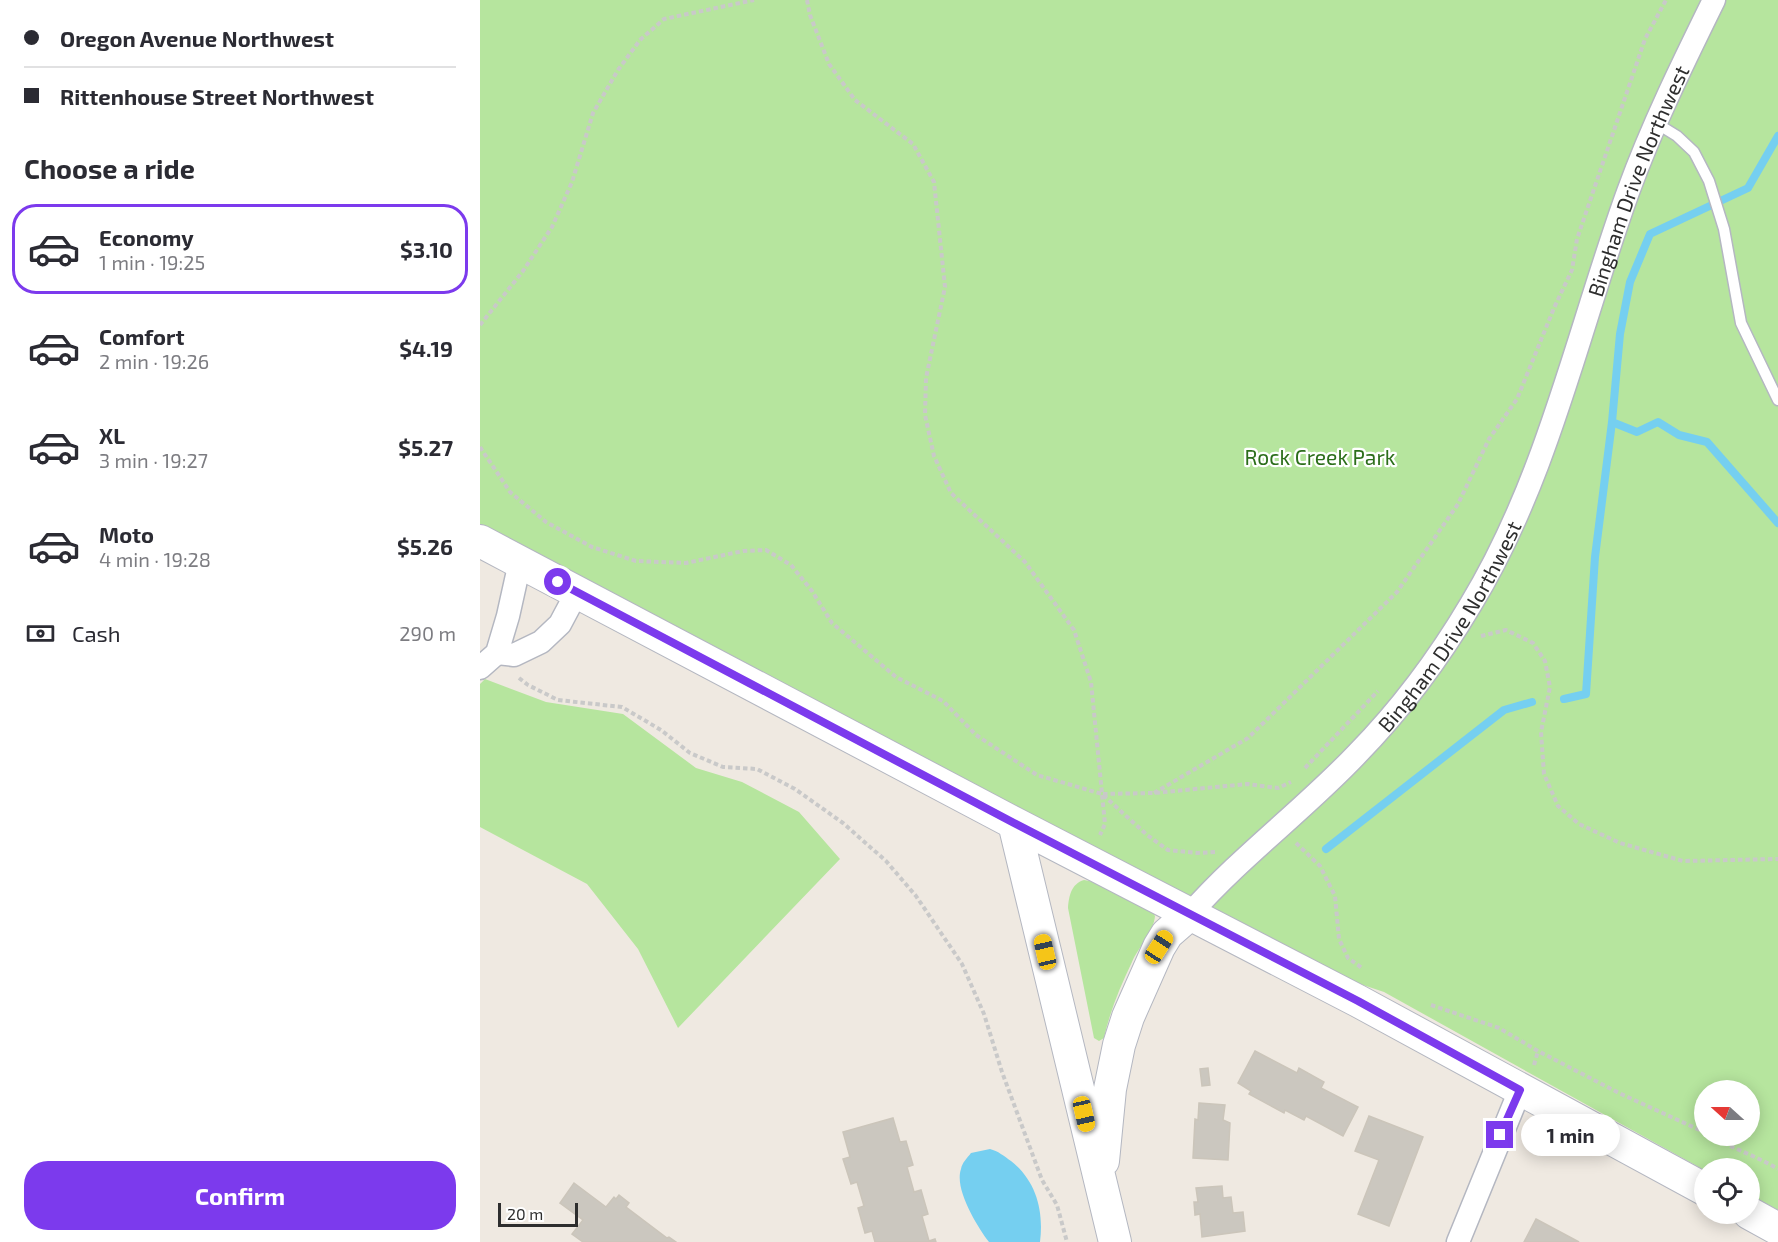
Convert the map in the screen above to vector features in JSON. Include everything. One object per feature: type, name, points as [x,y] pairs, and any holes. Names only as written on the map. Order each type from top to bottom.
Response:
[{"type":"street","name":"Bingham Drive Northwest","points":[[1100,1183],[1110,1089],[1122,1035],[1159,947],[1167,934],[1190,914],[1228,873],[1280,828],[1356,756],[1403,702],[1446,644],[1494,564],[1527,493],[1628,192],[1680,68],[1714,0]]},
{"type":"street","points":[[480,541],[1014,823],[1368,1006],[1694,1184]]},
{"type":"street","points":[[480,668],[497,653],[520,562]]},
{"type":"street","points":[[497,653],[514,655],[541,642],[560,624],[577,592]]},
{"type":"street","points":[[1014,823],[1115,1242]]},
{"type":"street","points":[[1458,1242],[1520,1090]]},
{"type":"street","points":[[1760,1219],[1778,1229]]},
{"type":"lane","points":[[1656,123],[1677,136],[1694,152],[1709,181],[1724,229],[1741,323],[1778,400]]},
{"type":"path","points":[[480,325],[523,271],[552,227],[572,182],[593,113],[618,70],[640,39],[664,19],[754,0]]},
{"type":"path","points":[[807,0],[810,15],[830,64],[855,100],[913,144],[934,182],[945,287],[926,378],[925,415],[934,456],[951,493],[1025,562],[1074,630],[1091,682],[1105,824],[1097,840]]},
{"type":"path","points":[[1154,792],[1248,738],[1397,592],[1458,504],[1490,439],[1517,399],[1572,270],[1577,239],[1645,39],[1666,0]]},
{"type":"path","points":[[480,447],[510,492],[546,522],[592,547],[636,561],[686,563],[743,551],[766,550],[791,565],[812,591],[832,623],[896,677],[943,701],[976,735],[1037,775],[1102,794],[1247,784],[1278,788],[1292,781]]},
{"type":"path","points":[[1446,644],[1506,630],[1533,643],[1545,661],[1550,687],[1541,732],[1544,774],[1558,806],[1579,824],[1620,843],[1683,861],[1778,859]]},
{"type":"path","points":[[515,675],[528,685],[558,700],[622,707],[661,730],[690,753],[723,767],[756,769],[795,789],[843,822],[886,861],[916,896],[962,964],[984,1014],[1002,1072],[1042,1180],[1056,1204],[1066,1242]]},
{"type":"path","points":[[1300,773],[1379,691]]},
{"type":"path","points":[[1102,794],[1147,835],[1168,850],[1197,853],[1221,852]]},
{"type":"path","points":[[1280,828],[1320,866],[1335,896],[1339,939],[1348,958],[1370,975]]},
{"type":"path","points":[[1428,1004],[1499,1028],[1619,1093],[1694,1127]]},
{"type":"path","points":[[1728,1146],[1778,1169]]},
{"type":"green space","name":"Rock Creek Park","points":[[480,0],[1778,0],[1778,1210],[1760,1200],[1760,1158],[1694,1158],[1694,1164],[1384,992],[1336,976],[480,526]]},
{"type":"green space","points":[[485,679],[546,702],[623,714],[696,768],[742,782],[799,812],[840,859],[678,1028],[638,949],[587,884],[480,827],[480,684]]},
{"type":"green space","points":[[1084,880],[1099,883],[1151,909],[1155,916],[1152,928],[1119,990],[1104,1038],[1099,1041],[1094,1038],[1068,908],[1073,887]]},
{"type":"water","points":[[990,1149],[998,1152],[1020,1169],[1032,1187],[1041,1219],[1040,1242],[989,1242],[973,1217],[961,1187],[961,1169],[971,1153]]},
{"type":"building","points":[[1255,1051],[1297,1073],[1299,1068],[1324,1082],[1321,1088],[1358,1107],[1343,1136],[1306,1116],[1304,1120],[1285,1110],[1284,1113],[1249,1094],[1251,1091],[1238,1083]]},
{"type":"building","points":[[1208,1068],[1210,1085],[1202,1086],[1200,1069]]},
{"type":"building","points":[[1199,1103],[1225,1105],[1223,1120],[1230,1123],[1228,1160],[1193,1158],[1195,1119],[1198,1120]]},
{"type":"building","points":[[1369,1116],[1423,1137],[1389,1226],[1358,1214],[1379,1160],[1355,1151]]},
{"type":"building","points":[[893,1118],[900,1142],[906,1141],[913,1165],[907,1167],[914,1192],[921,1190],[928,1214],[922,1216],[929,1241],[935,1239],[936,1242],[875,1242],[872,1231],[865,1233],[858,1208],[864,1206],[857,1182],[851,1184],[843,1159],[850,1157],[843,1132]]},
{"type":"building","points":[[574,1183],[606,1207],[614,1197],[616,1199],[619,1195],[629,1203],[626,1207],[667,1238],[676,1242],[583,1242],[572,1234],[583,1220],[560,1203]]},
{"type":"building","points":[[1222,1186],[1223,1198],[1231,1197],[1233,1213],[1243,1212],[1245,1231],[1202,1237],[1200,1214],[1195,1215],[1194,1202],[1198,1202],[1196,1188]]},
{"type":"building","points":[[1536,1219],[1579,1242],[1524,1242]]},
{"type":"waterway","points":[[1564,699],[1586,694],[1595,557],[1612,422],[1620,334],[1630,282],[1650,234],[1748,188],[1778,136]]},
{"type":"waterway","points":[[1612,422],[1637,432],[1658,422],[1679,435],[1707,442],[1778,523]]},
{"type":"waterway","points":[[1326,849],[1504,710],[1532,702]]},
{"type":"route","points":[[558,582],[1014,823],[1358,1001],[1520,1090],[1500,1135]]}]
